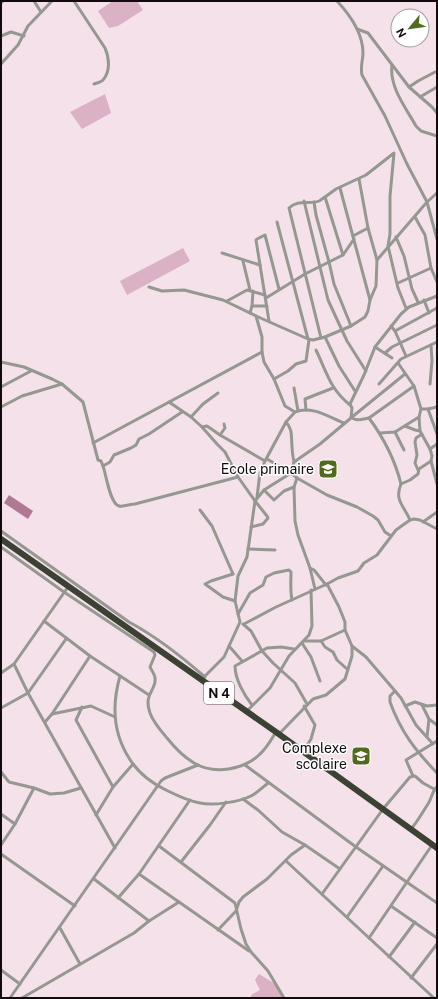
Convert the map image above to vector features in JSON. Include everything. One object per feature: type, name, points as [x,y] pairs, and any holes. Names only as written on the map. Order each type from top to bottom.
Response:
[{"type":"highway","name":"N 4","points":[[1,539],[203,679],[246,712],[435,846]]},
{"type":"street","points":[[34,1],[41,12]]},
{"type":"street","points":[[1,64],[18,45],[28,26],[52,1]]},
{"type":"street","points":[[74,1],[107,52],[109,64],[106,75],[103,80],[94,84]]},
{"type":"street","points":[[337,1],[351,18],[357,29],[363,52],[362,74],[385,116],[398,146],[427,202],[437,239]]},
{"type":"street","points":[[357,29],[368,33],[409,87],[432,107],[437,114]]},
{"type":"street","points":[[1,36],[11,32],[24,36]]},
{"type":"street","points":[[392,65],[391,72],[394,84],[416,126],[421,131],[437,136]]},
{"type":"street","points":[[409,87],[435,72]]},
{"type":"street","points":[[420,97],[437,87]]},
{"type":"street","points":[[432,107],[437,104]]},
{"type":"street","points":[[355,391],[323,338],[305,274],[290,208],[293,205],[304,202],[319,201],[340,188],[366,175],[394,153],[398,146]]},
{"type":"street","points":[[394,153],[390,196],[390,234],[388,246],[398,288],[406,308]]},
{"type":"street","points":[[149,287],[162,291],[184,290],[211,296],[226,301],[308,339],[323,338],[351,326],[364,317],[368,311],[370,300],[376,286],[377,260],[368,228],[359,178]]},
{"type":"street","points":[[340,188],[370,300]]},
{"type":"street","points":[[377,260],[427,202],[437,193]]},
{"type":"street","points":[[325,197],[342,255]]},
{"type":"street","points":[[304,202],[328,300],[341,330],[366,371]]},
{"type":"street","points":[[314,202],[334,284],[351,326]]},
{"type":"street","points":[[415,217],[424,235],[437,282]]},
{"type":"street","points":[[274,379],[297,364],[306,361],[308,339],[277,222]]},
{"type":"street","points":[[265,297],[319,266],[342,255],[353,237],[368,228]]},
{"type":"street","points":[[269,321],[256,239],[265,235],[279,289]]},
{"type":"street","points":[[396,237],[404,256],[412,289],[418,302]]},
{"type":"street","points":[[222,253],[243,261],[260,265]]},
{"type":"street","points":[[243,261],[251,290],[252,306],[250,313]]},
{"type":"street","points":[[398,283],[432,268]]},
{"type":"street","points":[[226,301],[240,293],[251,290],[265,297]]},
{"type":"street","points":[[350,405],[355,391],[366,371],[375,347],[391,326],[406,308],[418,302],[437,296]]},
{"type":"street","points":[[424,300],[429,313]]},
{"type":"street","points":[[252,306],[267,306]]},
{"type":"street","points":[[395,331],[437,308]]},
{"type":"street","points":[[256,316],[262,337],[264,362],[274,379],[285,406],[296,412]]},
{"type":"street","points":[[385,353],[389,348],[437,325]]},
{"type":"street","points":[[391,326],[395,331],[406,356]]},
{"type":"street","points":[[378,384],[398,362],[406,356],[437,342]]},
{"type":"street","points":[[430,384],[432,357],[431,345]]},
{"type":"street","points":[[375,347],[392,358]]},
{"type":"street","points":[[316,350],[333,388],[352,408],[351,417]]},
{"type":"street","points":[[93,443],[262,352]]},
{"type":"street","points":[[1,367],[2,362],[15,364],[32,371],[62,384],[83,402],[98,460],[102,461],[115,504],[120,506],[238,477]]},
{"type":"street","points":[[398,362],[414,386],[421,409],[419,417],[420,430],[430,449],[432,456],[431,461],[437,484]]},
{"type":"street","points":[[1,387],[32,371]]},
{"type":"street","points":[[294,462],[320,444],[405,374]]},
{"type":"street","points":[[1,407],[22,396],[62,384]]},
{"type":"street","points":[[351,417],[359,420],[369,418],[414,386]]},
{"type":"street","points":[[294,388],[296,412]]},
{"type":"street","points":[[306,410],[305,399],[333,388]]},
{"type":"street","points":[[191,417],[203,404],[218,393]]},
{"type":"street","points":[[169,402],[191,417],[225,452],[238,477],[267,516],[268,518],[263,524],[251,527]]},
{"type":"street","points":[[421,409],[437,407]]},
{"type":"street","points":[[428,409],[437,434]]},
{"type":"street","points":[[303,752],[311,739],[315,725],[294,682],[262,651],[251,631],[242,623],[235,601],[238,576],[245,564],[260,473],[286,422],[296,412],[306,410],[318,412],[344,423]]},
{"type":"street","points":[[103,466],[110,462],[114,455],[136,445],[139,439],[182,412]]},
{"type":"street","points":[[380,433],[395,432],[419,417]]},
{"type":"street","points":[[369,418],[380,433],[394,465],[401,484],[398,498],[410,520]]},
{"type":"street","points":[[255,500],[264,490],[290,473],[294,462],[292,433],[291,428],[286,422]]},
{"type":"street","points":[[220,435],[225,428],[224,424]]},
{"type":"street","points":[[202,427],[207,426],[220,435],[327,495],[357,507],[373,516],[378,520],[385,532],[391,536]]},
{"type":"street","points":[[406,426],[415,430],[420,430]]},
{"type":"street","points":[[395,432],[404,450]]},
{"type":"street","points":[[418,471],[416,465],[417,455],[415,442],[416,438],[422,434]]},
{"type":"street","points":[[430,449],[437,444]]},
{"type":"street","points":[[401,484],[418,474],[419,469],[431,461]]},
{"type":"street","points":[[246,712],[270,688],[285,661],[294,649],[309,635],[312,626],[313,590],[310,568],[296,528],[294,487],[297,478]]},
{"type":"street","points":[[264,490],[274,500],[284,491],[294,487]]},
{"type":"street","points":[[200,510],[212,526],[232,574]]},
{"type":"street","points":[[423,522],[437,512]]},
{"type":"street","points":[[1,531],[129,622],[149,633],[178,653],[203,679],[223,659],[242,623],[338,578],[358,571],[364,563],[377,555],[391,536],[402,525],[410,520],[416,519],[437,529]]},
{"type":"street","points":[[1,547],[64,592],[154,652],[155,655],[150,667],[155,678],[155,682],[147,703],[151,716],[172,744],[190,760],[198,765],[218,769],[245,765],[259,755],[277,733],[306,705],[314,698],[326,695],[346,677],[347,669],[352,656],[352,646],[345,630],[345,622],[327,584],[314,570],[310,568]]},
{"type":"street","points":[[248,549],[275,550]]},
{"type":"street","points":[[238,614],[250,593],[263,585],[266,577],[274,573],[290,571],[292,600]]},
{"type":"street","points":[[235,601],[223,597],[205,584],[232,574],[238,576]]},
{"type":"street","points":[[1,673],[14,664],[68,586]]},
{"type":"street","points":[[44,621],[90,656],[149,695]]},
{"type":"street","points":[[303,642],[322,641],[345,630]]},
{"type":"street","points":[[1,708],[28,693],[66,639]]},
{"type":"street","points":[[322,641],[325,647],[333,652],[337,660],[347,669]]},
{"type":"street","points":[[303,642],[320,680]]},
{"type":"street","points":[[229,646],[242,661]]},
{"type":"street","points":[[352,646],[364,655],[395,691],[406,706],[416,725],[433,744]]},
{"type":"street","points":[[252,705],[246,695],[235,667],[242,661],[272,647],[294,649]]},
{"type":"street","points":[[45,722],[52,714],[90,656]]},
{"type":"street","points":[[14,664],[28,693],[115,848]]},
{"type":"street","points":[[120,676],[114,698],[115,717],[121,742],[133,764],[143,775],[158,786],[190,800],[205,804],[243,799],[260,791],[268,784]]},
{"type":"street","points":[[395,691],[390,696],[390,704],[406,736],[417,753],[437,773]]},
{"type":"street","points":[[406,706],[415,702],[422,705],[431,706],[437,704]]},
{"type":"street","points":[[422,705],[429,719],[437,726]]},
{"type":"street","points":[[52,714],[91,706],[115,717]]},
{"type":"street","points":[[82,707],[76,720],[113,787]]},
{"type":"street","points":[[427,737],[429,719]]},
{"type":"street","points":[[411,829],[420,818],[422,811],[429,803],[435,788],[413,776],[406,760],[437,741]]},
{"type":"street","points":[[96,815],[113,787],[133,764]]},
{"type":"street","points":[[10,998],[158,786],[165,778],[198,765]]},
{"type":"street","points":[[245,765],[268,784],[437,903]]},
{"type":"street","points":[[1,772],[9,782],[34,788],[50,794],[64,793],[81,788]]},
{"type":"street","points":[[322,894],[383,809],[410,777],[413,776]]},
{"type":"street","points":[[1,845],[15,824],[34,788]]},
{"type":"street","points":[[243,799],[264,815],[282,832],[305,845],[340,869]]},
{"type":"street","points":[[118,898],[139,874],[190,800]]},
{"type":"street","points":[[181,862],[210,826],[226,802]]},
{"type":"street","points":[[1,814],[15,824]]},
{"type":"street","points":[[218,930],[236,911],[239,902],[243,897],[267,879],[291,855],[305,845]]},
{"type":"street","points":[[159,846],[235,903],[243,936],[251,952]]},
{"type":"street","points":[[369,938],[407,882],[435,846]]},
{"type":"street","points":[[1,854],[75,906]]},
{"type":"street","points":[[286,861],[411,978],[435,997]]},
{"type":"street","points":[[347,917],[383,866]]},
{"type":"street","points":[[139,874],[251,952],[268,971],[284,998]]},
{"type":"street","points":[[94,879],[149,921]]},
{"type":"street","points":[[22,998],[134,934],[149,921],[179,902]]},
{"type":"street","points":[[391,906],[437,938]]},
{"type":"street","points":[[389,957],[415,922]]},
{"type":"street","points":[[60,928],[80,964]]},
{"type":"street","points":[[411,978],[437,944]]},
{"type":"street","points":[[1,970],[20,984]]},
{"type":"shaded area","points":[[113,1],[137,1],[143,10],[118,26],[109,28],[98,11]]},
{"type":"shaded area","points":[[105,94],[111,113],[82,129],[70,112]]},
{"type":"shaded area","points":[[183,248],[190,261],[127,295],[120,281]]},
{"type":"shaded area","points":[[9,495],[33,511],[28,519],[4,503]]},
{"type":"shaded area","points":[[259,974],[277,985],[285,998],[252,998],[251,995],[260,990],[255,980]]},
{"type":"place","name":"Ecole primaire","points":[[328,469]]},
{"type":"place","name":"Complexe scolaire","points":[[361,756]]}]
